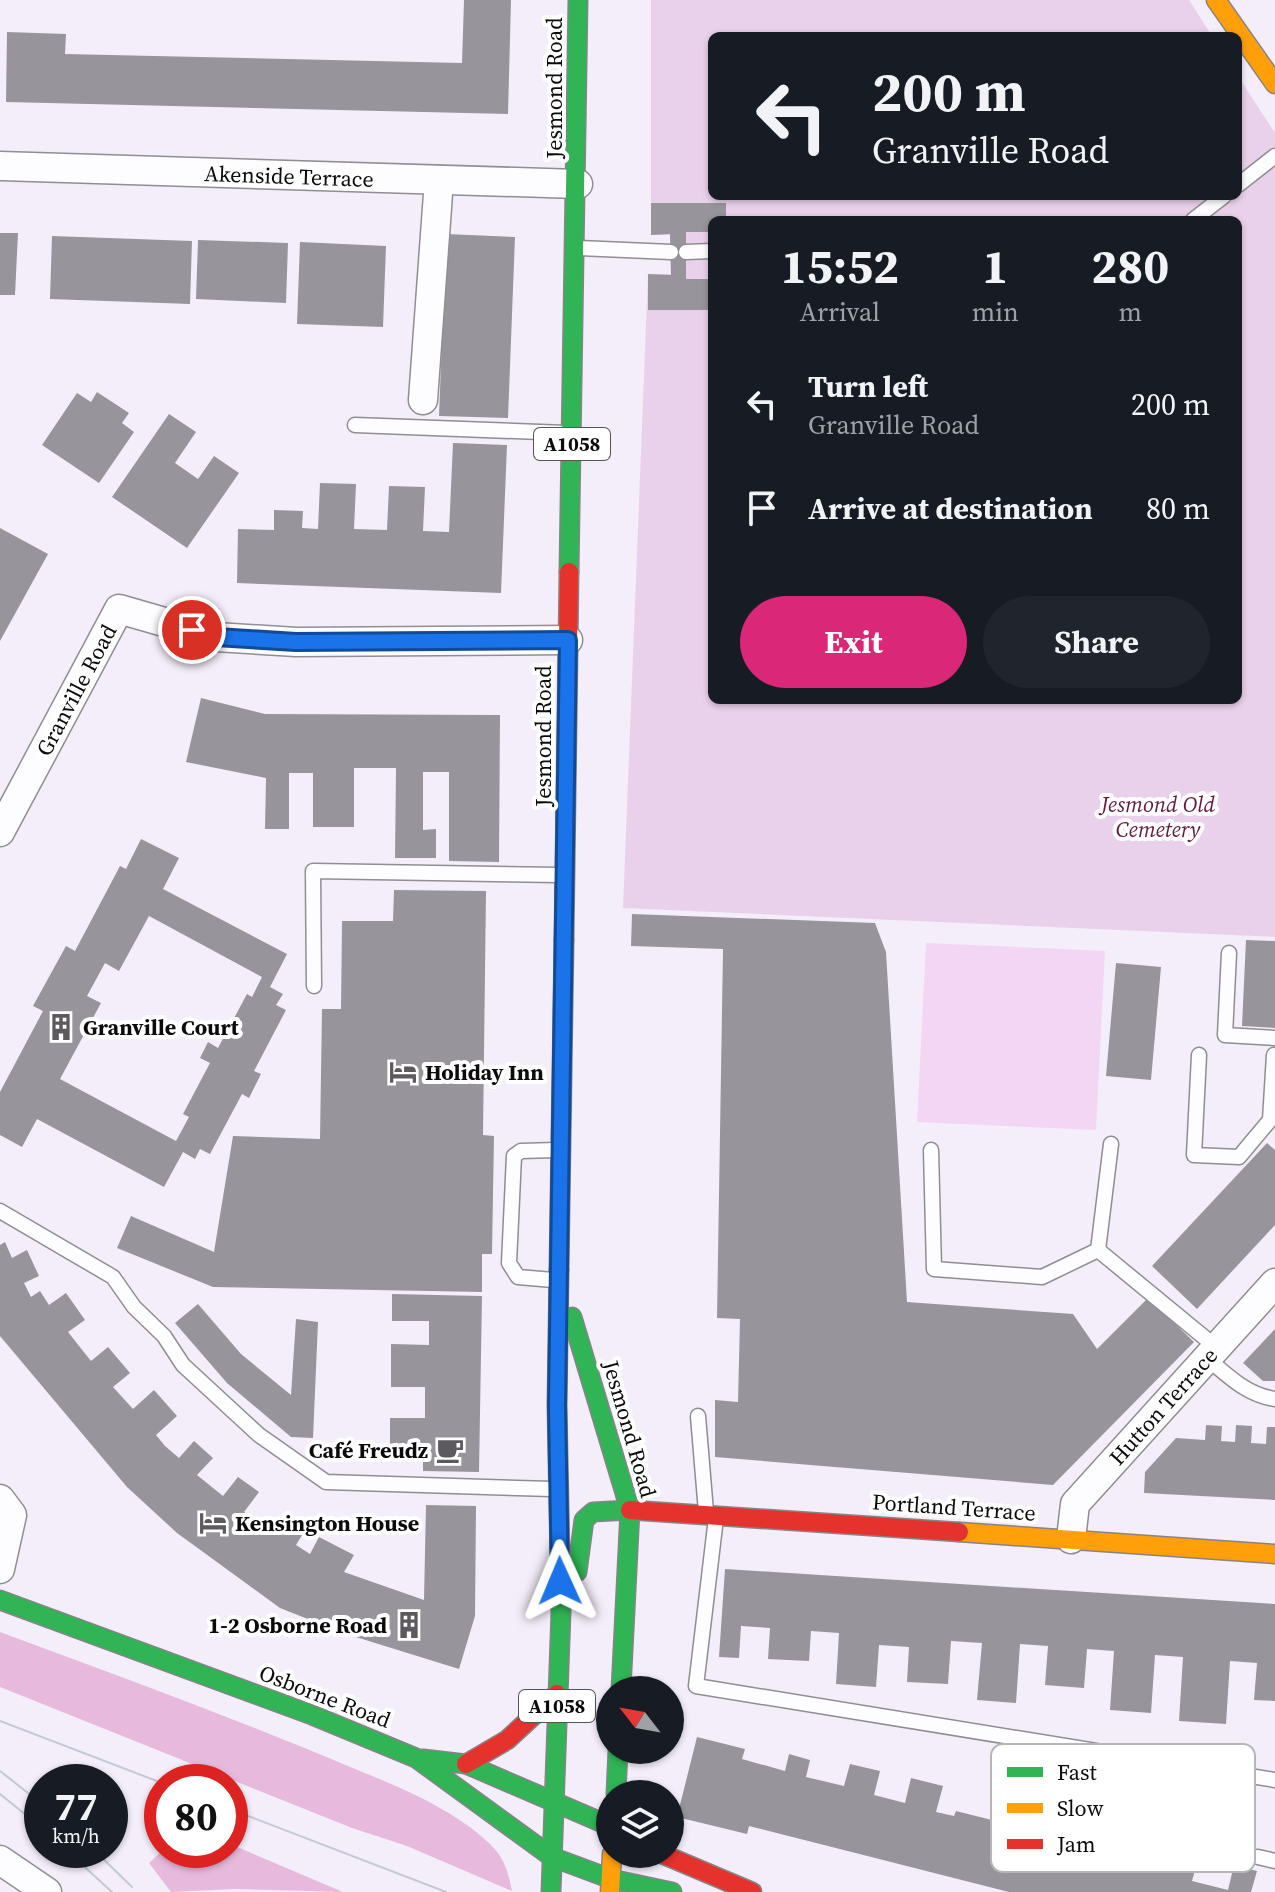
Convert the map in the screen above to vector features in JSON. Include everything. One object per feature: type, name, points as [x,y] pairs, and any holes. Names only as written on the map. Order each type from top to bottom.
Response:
[{"type":"main road","name":"Jesmond Road","points":[[552,1857],[558,1690],[568,640],[578,184],[578,0]]},
{"type":"main road","points":[[1216,0],[1238,32]]},
{"type":"main road","points":[[1242,37],[1275,84]]},
{"type":"main road","name":"Jesmond Road","points":[[561,1280],[630,1510],[622,1676]]},
{"type":"main road","name":"Portland Terrace","points":[[630,1510],[711,1513],[1275,1554]]},
{"type":"main road","name":"A1058","points":[[558,1690],[572,1650],[579,1533],[584,1520],[593,1512],[630,1510]]},
{"type":"main road","name":"Osborne Road","points":[[0,1600],[312,1715],[416,1758],[552,1857],[610,1885],[672,1892]]},
{"type":"main road","points":[[466,1764],[507,1740],[558,1690]]},
{"type":"main road","points":[[416,1758],[466,1764],[596,1819]]},
{"type":"main road","name":"A1058","points":[[551,1892],[552,1857]]},
{"type":"main road","points":[[684,1863],[752,1892]]},
{"type":"street","name":"Akenside Terrace","points":[[0,166],[578,184]]},
{"type":"street","points":[[423,400],[439,180]]},
{"type":"street","name":"Granville Road","points":[[0,832],[119,609],[216,637],[296,642],[568,640]]},
{"type":"street","name":"Hutton Terrace","points":[[1071,1539],[1075,1504],[1275,1283]]},
{"type":"street","points":[[0,1499],[12,1515],[0,1569]]},
{"type":"street","points":[[0,1860],[47,1892]]},
{"type":"lane","points":[[1242,182],[1275,156]]},
{"type":"lane","points":[[1198,216],[1219,200]]},
{"type":"lane","points":[[576,248],[708,251]]},
{"type":"lane","points":[[355,425],[572,433]]},
{"type":"lane","points":[[314,986],[313,871],[566,875]]},
{"type":"lane","points":[[1229,953],[1225,1035],[1275,1038]]},
{"type":"lane","points":[[1199,1055],[1194,1155],[1239,1157],[1273,1122],[1274,1055]]},
{"type":"lane","points":[[1098,1250],[1111,1144]]},
{"type":"lane","points":[[561,1280],[518,1277],[509,1263],[509,1249],[514,1156],[521,1151],[563,1150]]},
{"type":"lane","points":[[931,1150],[934,1269],[1042,1277],[1098,1250]]},
{"type":"lane","points":[[0,1211],[113,1277],[134,1307],[164,1336],[183,1365],[259,1435],[326,1482],[558,1489]]},
{"type":"lane","points":[[1098,1250],[1211,1353],[1237,1384],[1259,1397],[1275,1399]]},
{"type":"lane","points":[[698,1416],[711,1513],[696,1686],[1053,1744]]},
{"type":"lane","points":[[1255,1777],[1275,1780]]},
{"type":"lane","points":[[1258,1857],[1275,1861]]},
{"type":"shaded area","points":[[926,943],[1105,951],[1096,1130],[917,1122]]},
{"type":"shaded area","points":[[0,1632],[248,1725],[371,1775],[453,1816],[489,1843],[498,1854],[505,1865],[512,1891],[407,1846],[352,1828],[248,1786],[248,1764],[192,1764],[0,1687]]},
{"type":"shaded area","points":[[248,1852],[343,1892],[235,1889],[171,1892],[153,1868],[248,1868]]},
{"type":"green space","name":"Jesmond Old Cemetery","points":[[651,0],[1189,0],[1209,32],[708,32],[708,200],[1242,200],[1242,82],[1275,133],[1275,937],[623,908],[648,274],[671,274],[670,235],[651,235]]},
{"type":"building","points":[[464,0],[511,0],[508,114],[6,102],[7,32],[66,34],[65,54],[462,63]]},
{"type":"building","points":[[651,203],[726,203],[726,216],[708,216],[708,232],[686,232],[686,279],[708,279],[708,310],[648,310],[648,274],[671,275],[670,234],[651,235]]},
{"type":"building","points":[[0,233],[18,233],[15,295],[0,295]]},
{"type":"building","points":[[446,234],[515,237],[508,418],[439,416]]},
{"type":"building","points":[[52,236],[192,241],[190,304],[50,299]]},
{"type":"building","points":[[198,240],[288,243],[286,303],[196,299]]},
{"type":"building","points":[[300,242],[386,246],[383,327],[297,324]]},
{"type":"building","points":[[97,392],[129,413],[122,423],[134,432],[99,483],[42,445],[77,393],[91,402]]},
{"type":"building","points":[[169,414],[196,432],[175,463],[198,479],[214,456],[239,473],[187,548],[112,497]]},
{"type":"building","points":[[453,443],[507,445],[501,593],[237,583],[238,529],[274,530],[274,510],[303,511],[302,528],[318,529],[320,483],[356,484],[354,529],[387,530],[389,486],[425,487],[423,531],[449,532]]},
{"type":"building","points":[[0,528],[48,554],[0,641]]},
{"type":"building","points":[[201,698],[265,714],[500,715],[499,862],[449,861],[449,772],[423,772],[423,830],[436,829],[436,858],[395,858],[396,768],[354,768],[354,827],[313,827],[313,773],[289,773],[289,829],[265,829],[266,778],[186,762]]},
{"type":"building","name":"Granville Court","points":[[141,839],[179,858],[163,889],[287,954],[270,987],[283,994],[276,1005],[286,1010],[254,1071],[261,1074],[249,1098],[242,1094],[210,1154],[200,1149],[195,1159],[183,1152],[164,1187],[37,1119],[22,1147],[0,1135],[0,1092],[43,1011],[33,1006],[66,946],[75,951],[120,866],[126,869]],"holes":[[[149,916],[262,977],[252,997],[247,994],[218,1048],[208,1042],[200,1058],[210,1063],[183,1114],[189,1117],[176,1141],[60,1079],[101,1003],[87,996],[105,963],[119,971]]]},
{"type":"building","name":"Holiday Inn","points":[[394,890],[486,891],[483,1135],[494,1136],[492,1254],[482,1254],[482,1292],[213,1287],[117,1248],[131,1216],[214,1252],[233,1136],[320,1139],[322,1009],[341,1009],[342,921],[393,921]]},
{"type":"building","points":[[632,914],[875,923],[886,952],[907,1302],[1073,1314],[1097,1349],[1148,1298],[1194,1342],[1053,1485],[715,1457],[715,1400],[738,1402],[740,1319],[717,1318],[723,949],[631,946]]},
{"type":"building","points":[[1246,940],[1275,941],[1275,1028],[1242,1026]]},
{"type":"building","points":[[1116,963],[1161,967],[1151,1080],[1106,1076]]},
{"type":"building","points":[[1267,1143],[1275,1150],[1275,1225],[1197,1309],[1152,1266]]},
{"type":"building","points":[[5,1242],[12,1258],[27,1250],[39,1276],[24,1283],[31,1297],[40,1291],[49,1305],[66,1293],[85,1320],[68,1332],[91,1361],[108,1347],[130,1373],[113,1387],[133,1409],[154,1390],[177,1416],[156,1435],[165,1446],[179,1458],[194,1441],[213,1458],[197,1475],[223,1496],[238,1477],[259,1492],[244,1512],[270,1529],[279,1516],[304,1532],[296,1545],[310,1554],[319,1537],[354,1555],[344,1572],[424,1600],[426,1505],[476,1506],[475,1616],[459,1669],[343,1633],[280,1608],[177,1533],[127,1487],[0,1336],[0,1245]]},
{"type":"building","points":[[392,1294],[482,1296],[479,1472],[423,1471],[423,1459],[390,1458],[390,1418],[425,1418],[425,1387],[391,1387],[391,1344],[429,1345],[429,1321],[392,1321]]},
{"type":"building","points":[[198,1304],[241,1354],[291,1395],[296,1319],[318,1322],[313,1438],[291,1437],[227,1383],[175,1323]]},
{"type":"building","points":[[1275,1329],[1275,1381],[1263,1381],[1243,1363]]},
{"type":"building","points":[[1206,1425],[1222,1426],[1221,1441],[1235,1442],[1236,1425],[1252,1426],[1251,1443],[1266,1444],[1267,1427],[1275,1427],[1275,1500],[1144,1493],[1145,1472],[1176,1438],[1205,1440]]},
{"type":"building","points":[[725,1569],[1275,1604],[1275,1701],[1254,1700],[1257,1663],[1230,1661],[1226,1724],[1179,1721],[1183,1657],[1155,1655],[1151,1713],[1110,1710],[1114,1651],[1087,1649],[1084,1688],[1045,1685],[1048,1646],[1020,1644],[1016,1703],[977,1700],[982,1643],[951,1641],[948,1684],[907,1682],[909,1647],[879,1645],[876,1687],[836,1684],[839,1633],[811,1631],[809,1661],[768,1659],[770,1628],[741,1626],[739,1658],[719,1657]]},
{"type":"building","points":[[697,1737],[745,1749],[742,1759],[785,1771],[789,1754],[810,1760],[806,1777],[844,1786],[850,1764],[880,1771],[874,1795],[905,1803],[911,1778],[943,1786],[936,1812],[954,1816],[956,1811],[991,1820],[991,1872],[1194,1872],[1192,1881],[1228,1890],[1232,1872],[1257,1871],[1251,1892],[1009,1892],[749,1826],[747,1834],[684,1819],[684,1789]]},
{"type":"tram line","points":[[0,1721],[144,1776]]},
{"type":"tram line","points":[[0,1771],[24,1790]]},
{"type":"tram line","points":[[0,1794],[24,1813]]},
{"type":"tram line","points":[[248,1816],[446,1892]]},
{"type":"tram line","points":[[86,1868],[112,1892]]},
{"type":"tram line","points":[[112,1868],[132,1887]]},
{"type":"traffic: fast","points":[[569,572],[578,0]]},
{"type":"traffic: fast","points":[[551,1892],[561,1612],[557,1405],[559,1270]]},
{"type":"traffic: fast","points":[[572,1317],[630,1510],[622,1676]]},
{"type":"traffic: fast","points":[[577,1572],[584,1520],[593,1512],[630,1510]]},
{"type":"traffic: fast","points":[[0,1600],[312,1715],[416,1758],[552,1857],[611,1879],[672,1892]]},
{"type":"traffic: fast","points":[[423,1759],[466,1764],[596,1820]]},
{"type":"traffic: fast","points":[[617,1764],[617,1780]]},
{"type":"traffic: slow","points":[[1216,0],[1238,32]]},
{"type":"traffic: slow","points":[[1242,37],[1275,84]]},
{"type":"traffic: slow","points":[[559,1270],[564,940]]},
{"type":"traffic: slow","points":[[959,1532],[1275,1554]]},
{"type":"traffic: slow","points":[[610,1892],[611,1868]]},
{"type":"traffic: jam","points":[[564,940],[569,572]]},
{"type":"traffic: jam","points":[[630,1510],[959,1532]]},
{"type":"traffic: jam","points":[[466,1764],[507,1740],[557,1694]]},
{"type":"traffic: jam","points":[[684,1863],[752,1892]]},
{"type":"place","name":"Granville Court","points":[[61,1027]]},
{"type":"place","name":"Holiday Inn","points":[[403,1072]]},
{"type":"place","name":"Café Freudz","points":[[450,1450]]},
{"type":"place","name":"Kensington House","points":[[213,1523]]},
{"type":"place","name":"1-2 Osborne Road","points":[[409,1625]]},
{"type":"route","points":[[192,630],[216,637],[296,642],[568,640],[557,1405],[560,1581]]}]
